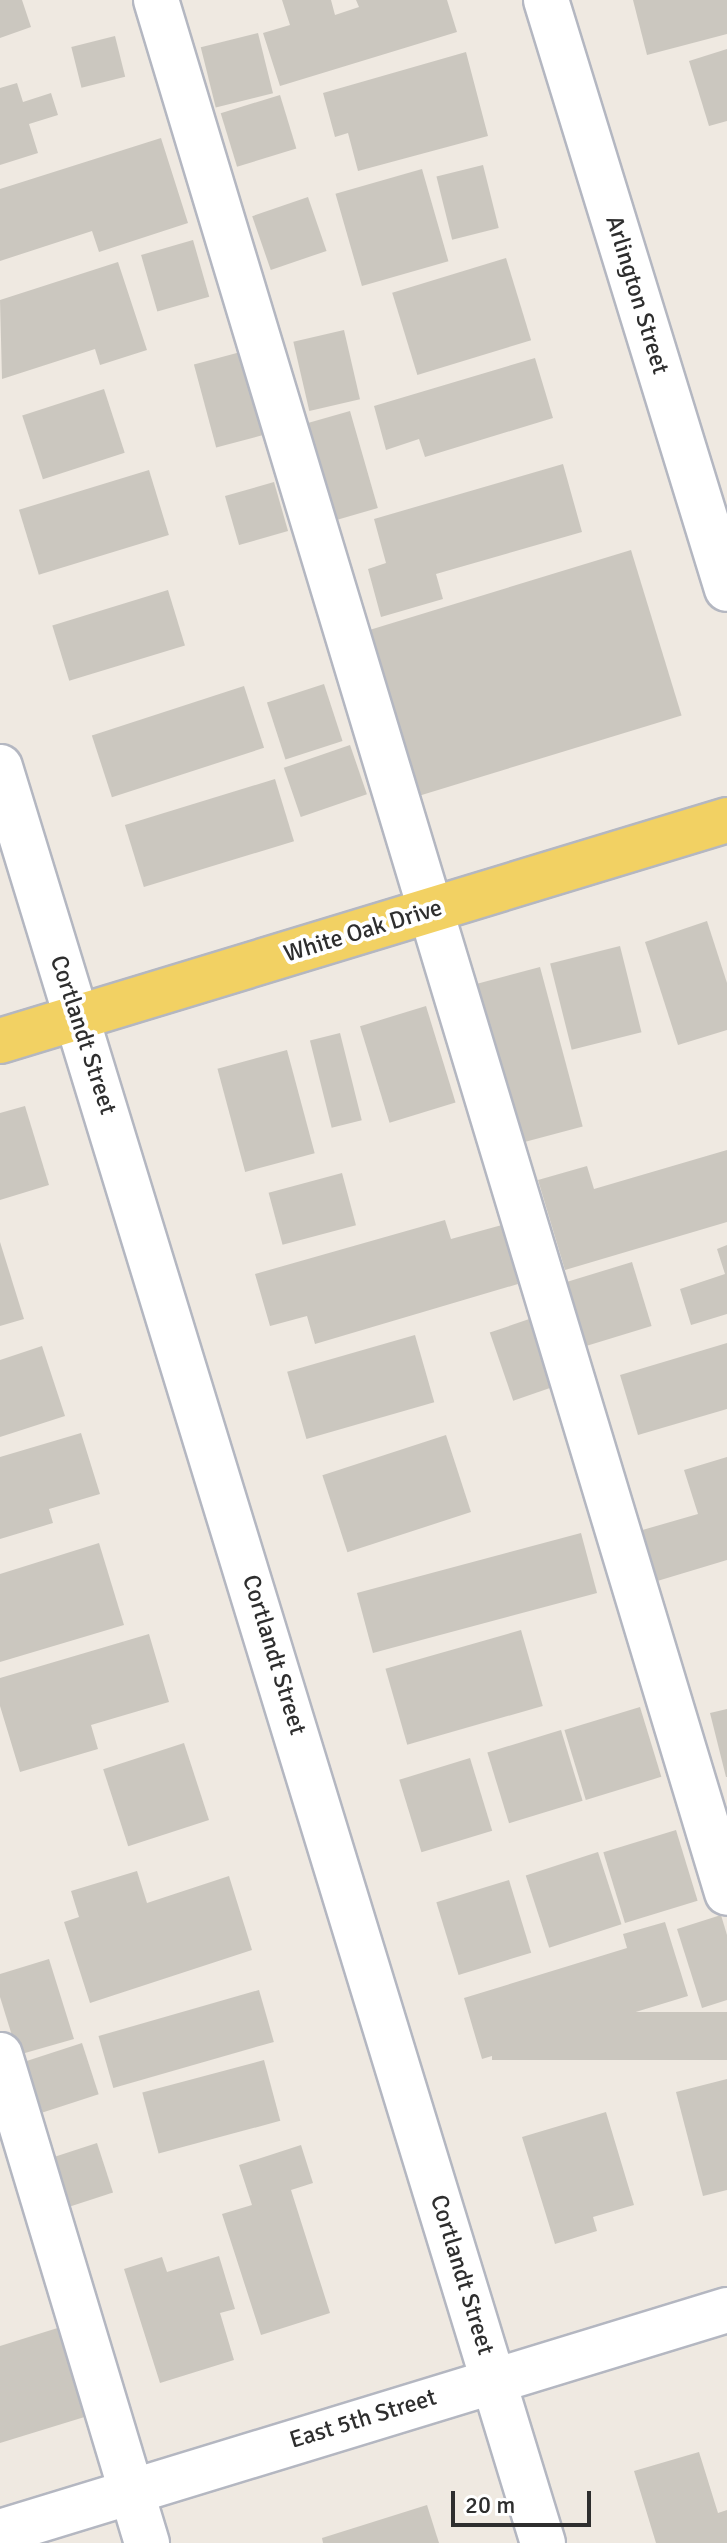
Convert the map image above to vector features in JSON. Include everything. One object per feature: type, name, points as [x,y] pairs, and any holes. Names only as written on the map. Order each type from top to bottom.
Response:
[{"type":"main road","name":"White Oak Drive","points":[[0,1041],[727,820]]},
{"type":"street","points":[[156,0],[727,1893]]},
{"type":"street","name":"Arlington Street","points":[[546,0],[727,589]]},
{"type":"street","name":"Cortlandt Street","points":[[0,767],[543,2543]]},
{"type":"street","points":[[0,2055],[147,2543]]},
{"type":"street","name":"East 5th Street","points":[[0,2532],[131,2489],[727,2310]]},
{"type":"building","points":[[0,0],[22,0],[31,27],[0,38]]},
{"type":"building","points":[[282,0],[331,0],[335,15],[359,7],[356,0],[447,0],[457,32],[280,86],[263,33],[290,25]]},
{"type":"building","points":[[633,0],[727,0],[727,34],[647,55]]},
{"type":"building","points":[[258,33],[273,93],[216,107],[201,47]]},
{"type":"building","points":[[115,36],[125,77],[81,88],[71,47]]},
{"type":"building","points":[[727,49],[727,121],[709,126],[689,61]]},
{"type":"building","points":[[466,52],[488,136],[358,171],[348,133],[335,137],[323,93]]},
{"type":"building","points":[[17,83],[23,102],[51,93],[58,115],[29,124],[38,153],[0,165],[0,88]]},
{"type":"building","points":[[280,95],[296,149],[237,167],[221,113]]},
{"type":"building","points":[[161,138],[188,223],[99,252],[92,231],[0,261],[0,189]]},
{"type":"building","points":[[483,165],[499,228],[452,240],[436,177]]},
{"type":"building","points":[[422,169],[448,261],[362,286],[335,194]]},
{"type":"building","points":[[308,197],[327,251],[271,270],[252,216]]},
{"type":"building","points":[[193,240],[209,297],[157,312],[141,255]]},
{"type":"building","points":[[506,258],[531,340],[417,375],[392,293]]},
{"type":"building","points":[[118,262],[147,350],[100,365],[95,349],[2,379],[0,300]]},
{"type":"building","points":[[344,330],[360,399],[309,411],[293,342]]},
{"type":"building","points":[[248,350],[270,433],[216,448],[194,364]]},
{"type":"building","points":[[535,358],[553,418],[425,457],[419,439],[386,450],[374,406]]},
{"type":"building","points":[[104,389],[125,453],[43,479],[22,416]]},
{"type":"building","points":[[350,411],[378,508],[328,522],[300,425]]},
{"type":"building","points":[[563,464],[582,532],[436,574],[443,599],[381,617],[368,569],[386,563],[374,519]]},
{"type":"building","points":[[149,470],[169,535],[39,575],[19,510]]},
{"type":"building","points":[[274,482],[288,531],[239,545],[225,496]]},
{"type":"building","points":[[631,550],[682,715],[412,798],[361,632]]},
{"type":"building","points":[[168,590],[185,645],[69,681],[52,625]]},
{"type":"building","points":[[324,684],[343,741],[285,760],[267,703]]},
{"type":"building","points":[[244,686],[264,748],[112,797],[92,735]]},
{"type":"building","points":[[350,745],[367,794],[301,817],[284,768]]},
{"type":"building","points":[[275,779],[294,841],[144,887],[125,825]]},
{"type":"building","points":[[707,921],[727,983],[727,1030],[678,1045],[645,942]]},
{"type":"building","points":[[620,946],[642,1032],[572,1050],[550,963]]},
{"type":"building","points":[[540,967],[583,1126],[518,1144],[475,984]]},
{"type":"building","points":[[426,1006],[456,1103],[390,1123],[360,1026]]},
{"type":"building","points":[[340,1033],[362,1120],[332,1128],[310,1040]]},
{"type":"building","points":[[287,1050],[315,1153],[245,1172],[217,1069]]},
{"type":"building","points":[[25,1106],[49,1185],[0,1200],[0,1113]]},
{"type":"building","points":[[727,1150],[727,1222],[565,1270],[538,1180],[587,1166],[594,1189]]},
{"type":"building","points":[[342,1173],[356,1225],[283,1245],[269,1193]]},
{"type":"building","points":[[445,1220],[451,1239],[502,1225],[518,1284],[315,1344],[307,1316],[270,1326],[255,1274]]},
{"type":"building","points":[[0,1242],[24,1319],[0,1326]]},
{"type":"building","points":[[727,1245],[727,1314],[691,1325],[680,1289],[725,1274],[717,1249]]},
{"type":"building","points":[[632,1262],[652,1326],[584,1347],[564,1283]]},
{"type":"building","points":[[538,1316],[561,1384],[513,1401],[490,1333]]},
{"type":"building","points":[[415,1335],[434,1402],[306,1439],[287,1372]]},
{"type":"building","points":[[727,1343],[727,1409],[638,1435],[620,1375]]},
{"type":"building","points":[[42,1346],[65,1416],[0,1437],[0,1360]]},
{"type":"building","points":[[81,1433],[100,1494],[49,1509],[53,1523],[0,1539],[0,1457]]},
{"type":"building","points":[[446,1435],[471,1512],[347,1552],[322,1475]]},
{"type":"building","points":[[727,1457],[727,1560],[654,1582],[639,1531],[698,1514],[684,1470]]},
{"type":"building","points":[[581,1533],[597,1593],[373,1653],[357,1593]]},
{"type":"building","points":[[99,1543],[124,1625],[0,1662],[0,1574]]},
{"type":"building","points":[[521,1630],[543,1706],[407,1745],[385,1669]]},
{"type":"building","points":[[149,1634],[169,1702],[91,1725],[98,1749],[20,1772],[0,1706],[0,1678]]},
{"type":"building","points":[[640,1707],[661,1777],[586,1800],[564,1730]]},
{"type":"building","points":[[727,1709],[727,1777],[726,1777],[710,1713]]},
{"type":"building","points":[[561,1730],[583,1801],[509,1823],[487,1753]]},
{"type":"building","points":[[184,1743],[209,1820],[128,1846],[103,1769]]},
{"type":"building","points":[[470,1758],[492,1831],[421,1852],[399,1780]]},
{"type":"building","points":[[676,1830],[698,1901],[625,1923],[603,1852]]},
{"type":"building","points":[[598,1852],[621,1924],[549,1948],[526,1875]]},
{"type":"building","points":[[137,1871],[147,1903],[229,1876],[252,1950],[90,2003],[64,1922],[79,1917],[71,1891]]},
{"type":"building","points":[[509,1880],[531,1953],[459,1975],[436,1902]]},
{"type":"building","points":[[721,1915],[727,1935],[727,2000],[702,2008],[677,1929]]},
{"type":"building","points":[[665,1922],[688,1996],[482,2059],[464,1998],[627,1948],[623,1934]]},
{"type":"building","points":[[49,1959],[74,2039],[18,2055],[0,1997],[0,1974]]},
{"type":"building","points":[[259,1990],[274,2042],[113,2088],[98,2036]]},
{"type":"building","points":[[492,2012],[727,2012],[727,2060],[492,2060]]},
{"type":"building","points":[[82,2043],[99,2094],[43,2113],[26,2061]]},
{"type":"building","points":[[264,2060],[280,2121],[159,2153],[142,2093]]},
{"type":"building","points":[[727,2079],[727,2190],[703,2196],[676,2092]]},
{"type":"building","points":[[606,2112],[634,2205],[593,2217],[597,2231],[555,2244],[522,2137]]},
{"type":"building","points":[[97,2143],[113,2192],[69,2207],[53,2157]]},
{"type":"building","points":[[301,2145],[313,2183],[291,2190],[330,2313],[261,2335],[222,2214],[252,2205],[239,2165]]},
{"type":"building","points":[[219,2256],[235,2309],[220,2313],[234,2360],[160,2383],[124,2269],[162,2257],[167,2272]]},
{"type":"building","points":[[64,2326],[91,2415],[0,2443],[0,2346]]},
{"type":"building","points":[[699,2452],[718,2513],[727,2510],[727,2543],[656,2543],[634,2471]]},
{"type":"building","points":[[427,2505],[439,2543],[323,2543],[322,2538]]}]
